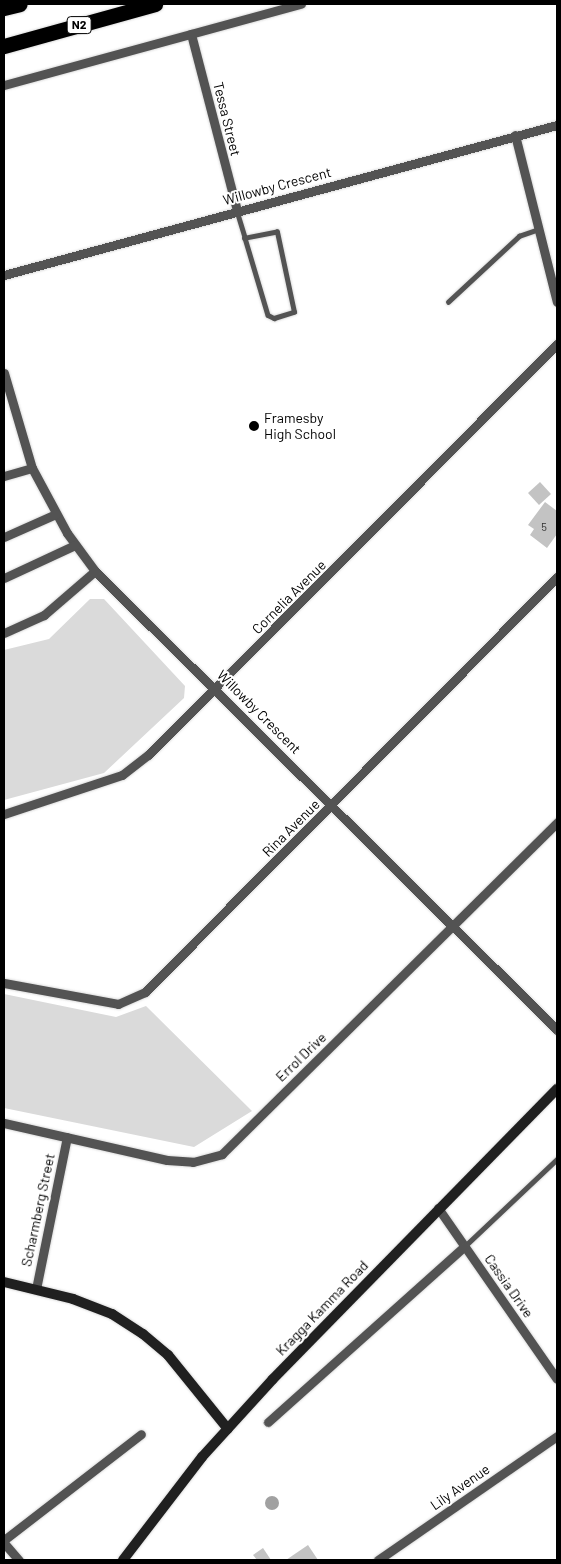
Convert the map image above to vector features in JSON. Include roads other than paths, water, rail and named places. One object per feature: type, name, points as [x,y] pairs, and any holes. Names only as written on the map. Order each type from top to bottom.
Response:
[{"type":"highway","points":[[4,8],[20,4]]},
{"type":"highway","name":"N2","points":[[4,46],[155,4]]},
{"type":"main road","name":"Kragga Kamma Road","points":[[123,1560],[228,1429],[438,1208],[557,1089]]},
{"type":"main road","points":[[4,1282],[36,1289],[112,1314],[142,1334],[168,1355],[228,1429]]},
{"type":"street","points":[[4,85],[301,4]]},
{"type":"street","name":"Tessa Street","points":[[191,34],[237,211]]},
{"type":"street","name":"Willowby Crescent","points":[[4,275],[557,125]]},
{"type":"street","points":[[515,135],[557,302]]},
{"type":"street","name":"Cornelia Avenue","points":[[4,814],[122,775],[218,689],[557,344]]},
{"type":"street","name":"Willowby Crescent","points":[[4,373],[7,398],[32,468],[56,514],[75,545],[95,571],[218,689],[557,1030]]},
{"type":"street","points":[[4,476],[32,468]]},
{"type":"street","points":[[4,537],[56,514]]},
{"type":"street","points":[[4,578],[75,545]]},
{"type":"street","points":[[4,633],[44,615],[95,571]]},
{"type":"street","name":"Rina Avenue","points":[[4,983],[86,1001],[118,1004],[132,1000],[158,980],[557,577]]},
{"type":"street","name":"Errol Drive","points":[[4,1123],[167,1160],[193,1162],[222,1154],[455,926],[557,822]]},
{"type":"street","name":"Scharmberg Street","points":[[36,1289],[67,1137]]},
{"type":"street","name":"Cassia Drive","points":[[438,1208],[557,1379]]},
{"type":"street","points":[[268,1422],[464,1247]]},
{"type":"street","points":[[19,1560],[4,1542],[141,1434]]},
{"type":"street","name":"Lily Avenue","points":[[378,1560],[557,1436]]},
{"type":"lane","points":[[237,211],[245,238],[268,315],[274,318],[294,312],[277,232],[245,238]]},
{"type":"lane","points":[[448,302],[519,236],[539,229]]},
{"type":"lane","points":[[464,1247],[557,1159]]},
{"type":"place","name":"Framesby High School","points":[[254,426]]}]
